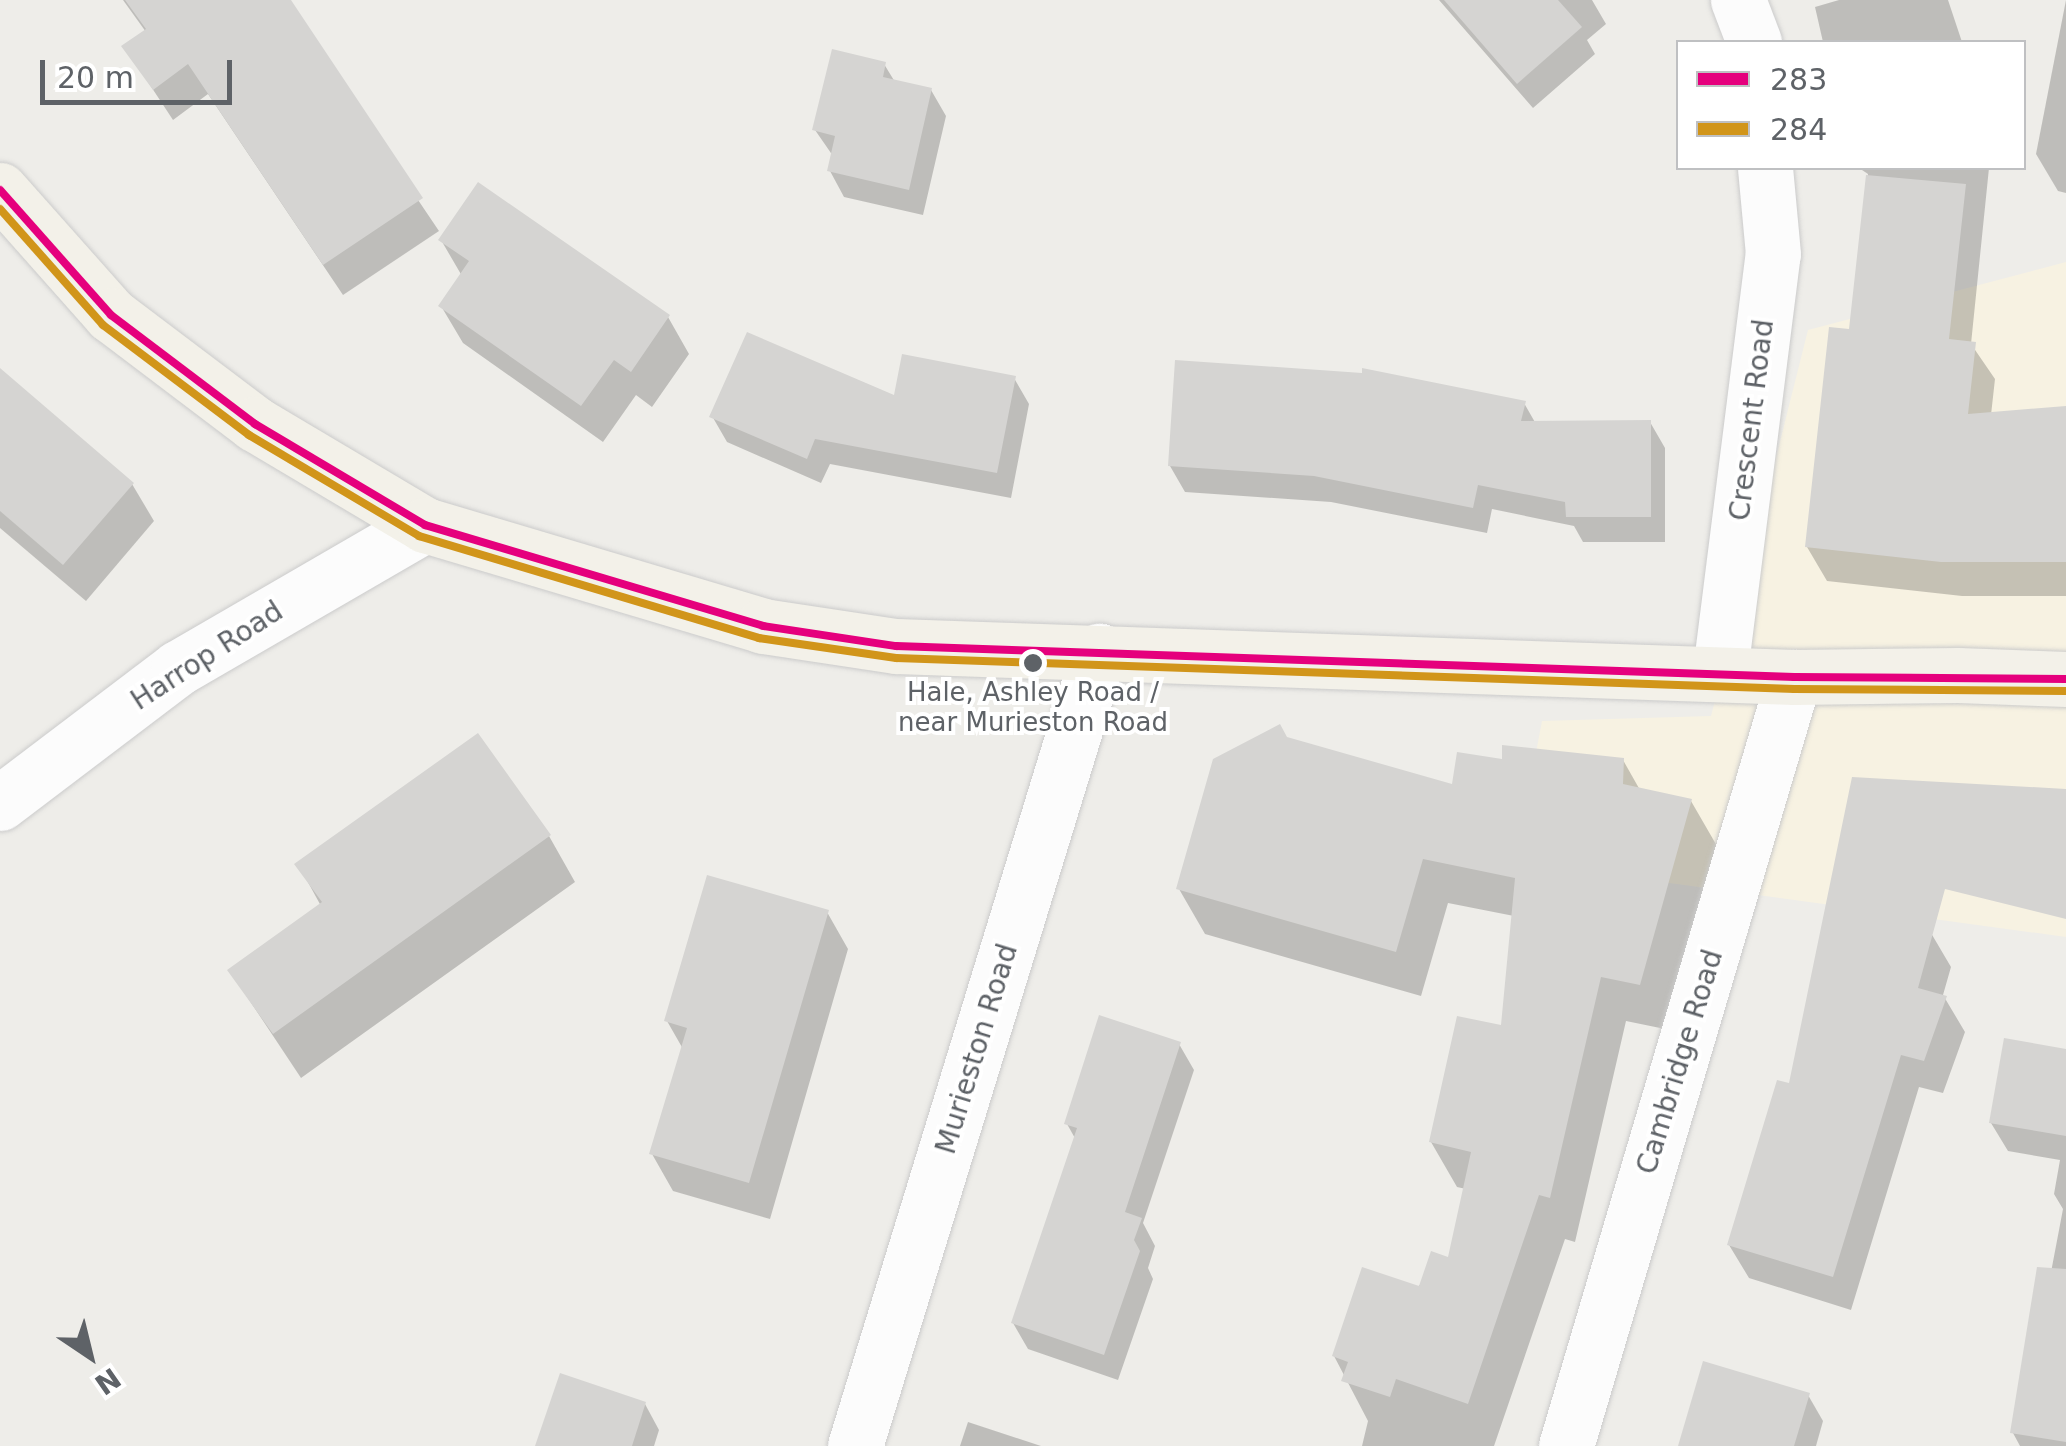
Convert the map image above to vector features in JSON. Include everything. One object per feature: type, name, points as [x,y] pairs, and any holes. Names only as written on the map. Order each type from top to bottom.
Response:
[{"type":"main road","points":[[0,190],[111,315],[256,424],[424,525],[763,626],[896,646],[1720,671],[1794,677],[1958,674],[2066,680]]},
{"type":"street","points":[[1738,0],[1753,40]]},
{"type":"street","name":"Crescent Road","points":[[1720,671],[1773,254],[1765,170]]},
{"type":"street","name":"Harrop Road","points":[[0,803],[178,668],[424,525]]},
{"type":"street","name":"Murieston Road","points":[[855,1446],[1099,651]]},
{"type":"street","name":"Cambridge Road","points":[[1566,1446],[1794,677]]},
{"type":"shaded area","points":[[2066,262],[2066,937],[1515,862],[1542,721],[1711,716],[1808,330]]},
{"type":"building","points":[[125,0],[291,0],[423,198],[323,265],[188,64],[153,90],[121,46],[146,29]]},
{"type":"building","points":[[1444,0],[1558,0],[1582,27],[1517,84]]},
{"type":"building","points":[[832,49],[886,62],[883,77],[932,88],[909,190],[827,171],[835,136],[812,130]]},
{"type":"building","points":[[1866,175],[1966,184],[1949,339],[1976,342],[1968,414],[2066,406],[2066,562],[1941,562],[1805,547],[1829,327],[1849,329]]},
{"type":"building","points":[[478,182],[670,315],[631,372],[614,360],[581,406],[438,306],[469,261],[438,240]]},
{"type":"building","points":[[747,332],[894,395],[902,354],[1016,376],[997,473],[815,439],[807,459],[709,417]]},
{"type":"building","points":[[1175,360],[1362,373],[1362,368],[1526,401],[1521,421],[1651,420],[1651,517],[1566,517],[1565,502],[1478,485],[1473,508],[1314,476],[1168,466]]},
{"type":"building","points":[[0,368],[134,483],[63,565],[0,511]]},
{"type":"building","points":[[1280,724],[1287,737],[1452,784],[1457,752],[1502,759],[1502,745],[1624,758],[1623,784],[1692,799],[1640,985],[1601,977],[1550,1198],[1539,1195],[1468,1404],[1396,1379],[1390,1397],[1341,1381],[1348,1362],[1332,1356],[1362,1267],[1419,1286],[1431,1251],[1448,1257],[1471,1152],[1429,1142],[1457,1016],[1501,1025],[1515,878],[1423,859],[1396,952],[1176,889],[1213,759]]},
{"type":"building","points":[[478,733],[551,835],[273,1034],[227,970],[322,902],[294,864]]},
{"type":"building","points":[[1852,777],[2066,789],[2066,919],[1945,889],[1918,988],[1947,996],[1924,1061],[1901,1055],[1833,1277],[1727,1245],[1777,1080],[1789,1083]]},
{"type":"building","points":[[707,875],[829,910],[749,1183],[649,1154],[687,1028],[664,1021]]},
{"type":"building","points":[[1099,1015],[1181,1042],[1125,1212],[1142,1218],[1134,1240],[1140,1251],[1104,1355],[1011,1323],[1077,1128],[1064,1124]]},
{"type":"building","points":[[2004,1038],[2066,1049],[2066,1136],[1989,1123]]},
{"type":"building","points":[[2037,1267],[2066,1269],[2066,1442],[2010,1433]]},
{"type":"building","points":[[1703,1361],[1810,1393],[1794,1446],[1678,1446]]},
{"type":"building","points":[[560,1373],[646,1402],[632,1446],[535,1446]]},
{"type":"transit line","name":"283","points":[[0,190],[111,315],[255,424],[425,525],[763,626],[896,646],[1794,677],[2066,679]]},
{"type":"transit line","name":"284","points":[[0,209],[103,325],[249,435],[419,536],[759,638],[896,658],[1794,689],[2066,691]]},
{"type":"place","name":"Hale, Ashley Road / near Murieston Road","points":[[1033,663]]}]
